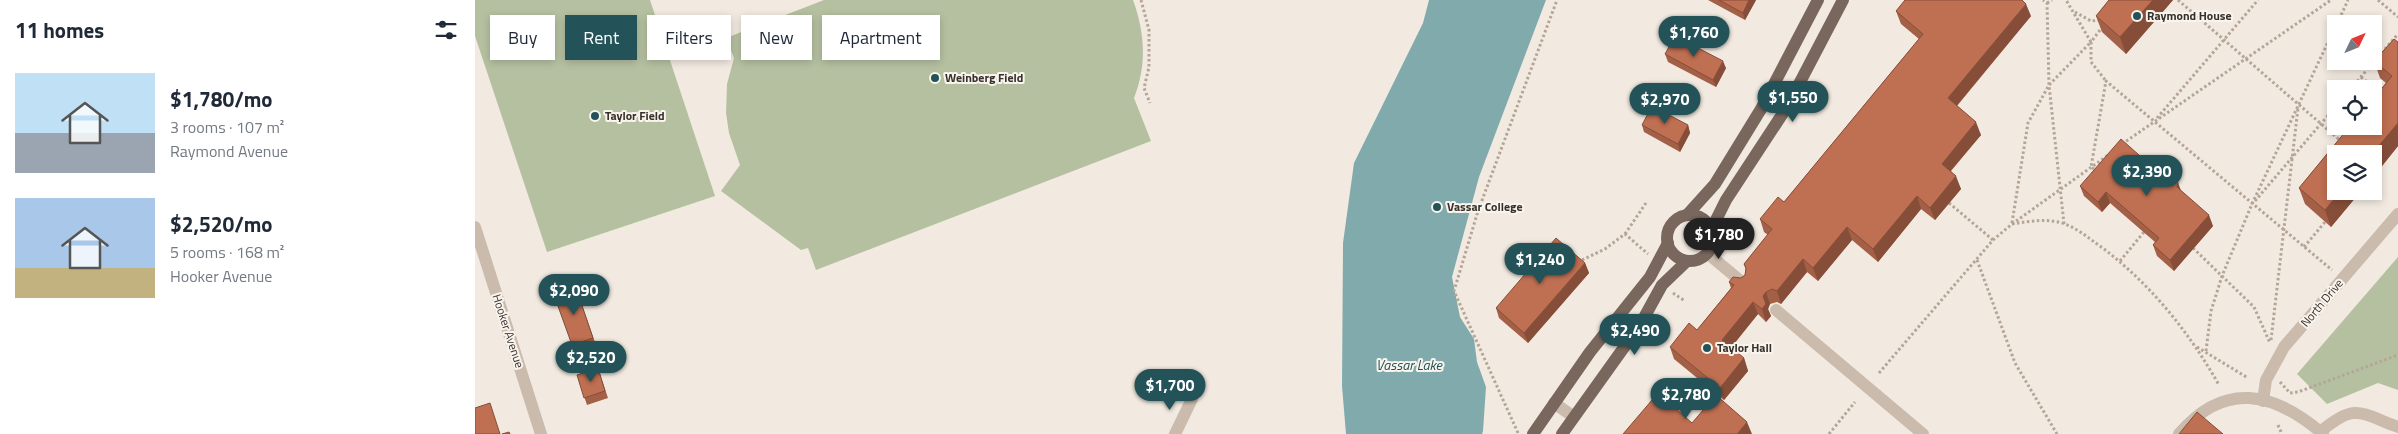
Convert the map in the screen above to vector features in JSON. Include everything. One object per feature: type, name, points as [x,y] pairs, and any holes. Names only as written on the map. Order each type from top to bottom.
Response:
[{"type":"main road","points":[[1687,215],[1704,220],[1711,230],[1713,242],[1707,253],[1694,261],[1687,261],[1675,255],[1668,243],[1667,236],[1673,223],[1687,215],[1715,184],[1761,109],[1818,0]]},
{"type":"main road","points":[[1711,230],[1726,200],[1787,107],[1843,0]]},
{"type":"main road","points":[[1533,434],[1591,352],[1650,277],[1668,243]]},
{"type":"main road","points":[[1562,434],[1640,325],[1662,285],[1687,261]]},
{"type":"street","name":"North Drive","points":[[2263,401],[2268,375],[2284,347],[2398,214]]},
{"type":"street","name":"Hooker Avenue","points":[[475,227],[479,251],[541,434]]},
{"type":"street","points":[[1707,253],[1743,283]]},
{"type":"street","points":[[1776,310],[1923,434]]},
{"type":"street","points":[[2179,434],[2199,413],[2223,400],[2238,397],[2263,401],[2284,409],[2321,433],[2343,414],[2351,412],[2367,415],[2398,427]]},
{"type":"street","points":[[1175,434],[1192,399]]},
{"type":"street","points":[[1554,403],[1574,417]]},
{"type":"path","points":[[1141,0],[1149,30],[1149,67],[1144,88],[1150,103]]},
{"type":"path","points":[[1519,434],[1454,291],[1478,211],[1557,0]]},
{"type":"path","points":[[2043,0],[2047,3]]},
{"type":"path","points":[[2047,3],[2052,0]]},
{"type":"path","points":[[2067,0],[2091,42],[2091,62],[2105,81],[2333,271]]},
{"type":"path","points":[[2178,0],[2343,143]]},
{"type":"path","points":[[2153,122],[2258,0]]},
{"type":"path","points":[[1879,373],[1993,240],[2012,224],[2153,122],[2331,0]]},
{"type":"path","points":[[2341,15],[2348,0]]},
{"type":"path","points":[[2378,0],[2398,17]]},
{"type":"path","points":[[2047,3],[2049,85],[2064,224]]},
{"type":"path","points":[[2012,224],[2028,123],[2049,85],[2091,42],[2107,20],[2091,21],[2073,11]]},
{"type":"path","points":[[2358,80],[2398,34]]},
{"type":"path","points":[[2205,351],[2211,310],[2222,276],[2298,104],[2327,45]]},
{"type":"path","points":[[2361,77],[2383,95]]},
{"type":"path","points":[[2091,167],[2105,81]]},
{"type":"path","points":[[2193,248],[2254,307],[2271,343],[2294,156],[2298,104]]},
{"type":"path","points":[[2253,204],[2327,117]]},
{"type":"path","points":[[2091,167],[2102,176]]},
{"type":"path","points":[[1582,260],[1605,249],[1625,234],[1646,203]]},
{"type":"path","points":[[1949,204],[1993,240]]},
{"type":"path","points":[[2012,224],[2036,221],[2064,224],[2079,230],[2120,261],[2163,304],[2197,347],[2219,384]]},
{"type":"path","points":[[2304,247],[2325,222]]},
{"type":"path","points":[[2120,261],[2144,232]]},
{"type":"path","points":[[1625,234],[1648,255]]},
{"type":"path","points":[[1977,260],[2015,363],[2057,434]]},
{"type":"path","points":[[1670,290],[1685,301]]},
{"type":"path","points":[[2197,347],[2248,378]]},
{"type":"path","points":[[2279,381],[2291,393],[2297,392],[2398,355]]},
{"type":"path","points":[[1829,434],[1855,402]]},
{"type":"path","points":[[2278,425],[2282,434]]},
{"type":"green space","name":"Taylor Field","points":[[475,0],[650,0],[655,15],[647,15],[647,60],[670,60],[715,196],[547,252],[475,36]]},
{"type":"green space","points":[[824,0],[1133,0],[1140,25],[1143,49],[1141,73],[1134,98],[1151,141],[816,270],[808,248],[801,250],[721,191],[740,165],[729,133],[726,113],[727,84],[734,58],[731,50],[731,36],[741,32],[741,60],[812,60],[812,15],[785,15]]},
{"type":"green space","points":[[2398,257],[2398,390],[2378,383],[2327,404],[2297,374]]},
{"type":"water","name":"Vassar Lake","points":[[1429,0],[1546,0],[1479,177],[1452,277],[1460,317],[1474,339],[1477,362],[1486,387],[1483,431],[1482,434],[1346,434],[1342,386],[1343,243],[1354,163],[1423,23]]},
{"type":"building","points":[[1719,0],[1749,0],[1743,13]]},
{"type":"building","points":[[1905,0],[2022,0],[2026,4],[1948,98],[1976,122],[1942,164],[1956,176],[1930,208],[1917,196],[1873,249],[1847,227],[1813,268],[1803,259],[1777,291],[1772,289],[1766,292],[1763,296],[1766,304],[1762,309],[1753,302],[1722,340],[1744,358],[1720,388],[1670,347],[1689,323],[1697,330],[1734,285],[1729,282],[1733,277],[1741,278],[1745,275],[1746,268],[1744,264],[1772,229],[1760,219],[1778,197],[1784,202],[1923,34],[1896,11]]},
{"type":"building","points":[[2109,0],[2153,0],[2120,37],[2096,16]]},
{"type":"building","points":[[1675,36],[1723,61],[1713,80],[1665,54]]},
{"type":"building","points":[[2394,39],[2398,42],[2398,123],[2380,145],[2334,145],[2343,135],[2382,135],[2382,88],[2392,76],[2383,68],[2383,51]]},
{"type":"building","points":[[1652,106],[1688,125],[1678,144],[1642,125]]},
{"type":"building","points":[[2121,139],[2148,163],[2166,168],[2174,175],[2178,183],[2177,187],[2209,215],[2170,260],[2153,245],[2159,238],[2106,192],[2098,202],[2080,186]]},
{"type":"building","points":[[2327,154],[2327,200],[2333,200],[2325,210],[2299,188]]},
{"type":"building","points":[[1556,238],[1585,263],[1524,333],[1496,308]]},
{"type":"building","points":[[576,288],[593,338],[572,345],[554,295]]},
{"type":"building","points":[[598,368],[605,391],[584,398],[577,375]]},
{"type":"building","points":[[1658,393],[1692,423],[1716,395],[1747,422],[1737,434],[1623,434]]},
{"type":"building","points":[[490,403],[500,434],[475,434],[475,408]]},
{"type":"building","points":[[2197,412],[2223,434],[2179,434]]},
{"type":"place","name":"Raymond House","points":[[2137,16]]},
{"type":"place","name":"Weinberg Field","points":[[935,78]]},
{"type":"place","name":"Taylor Field","points":[[595,116]]},
{"type":"place","name":"Vassar College","points":[[1437,207]]},
{"type":"place","name":"Taylor Hall","points":[[1707,348]]}]
